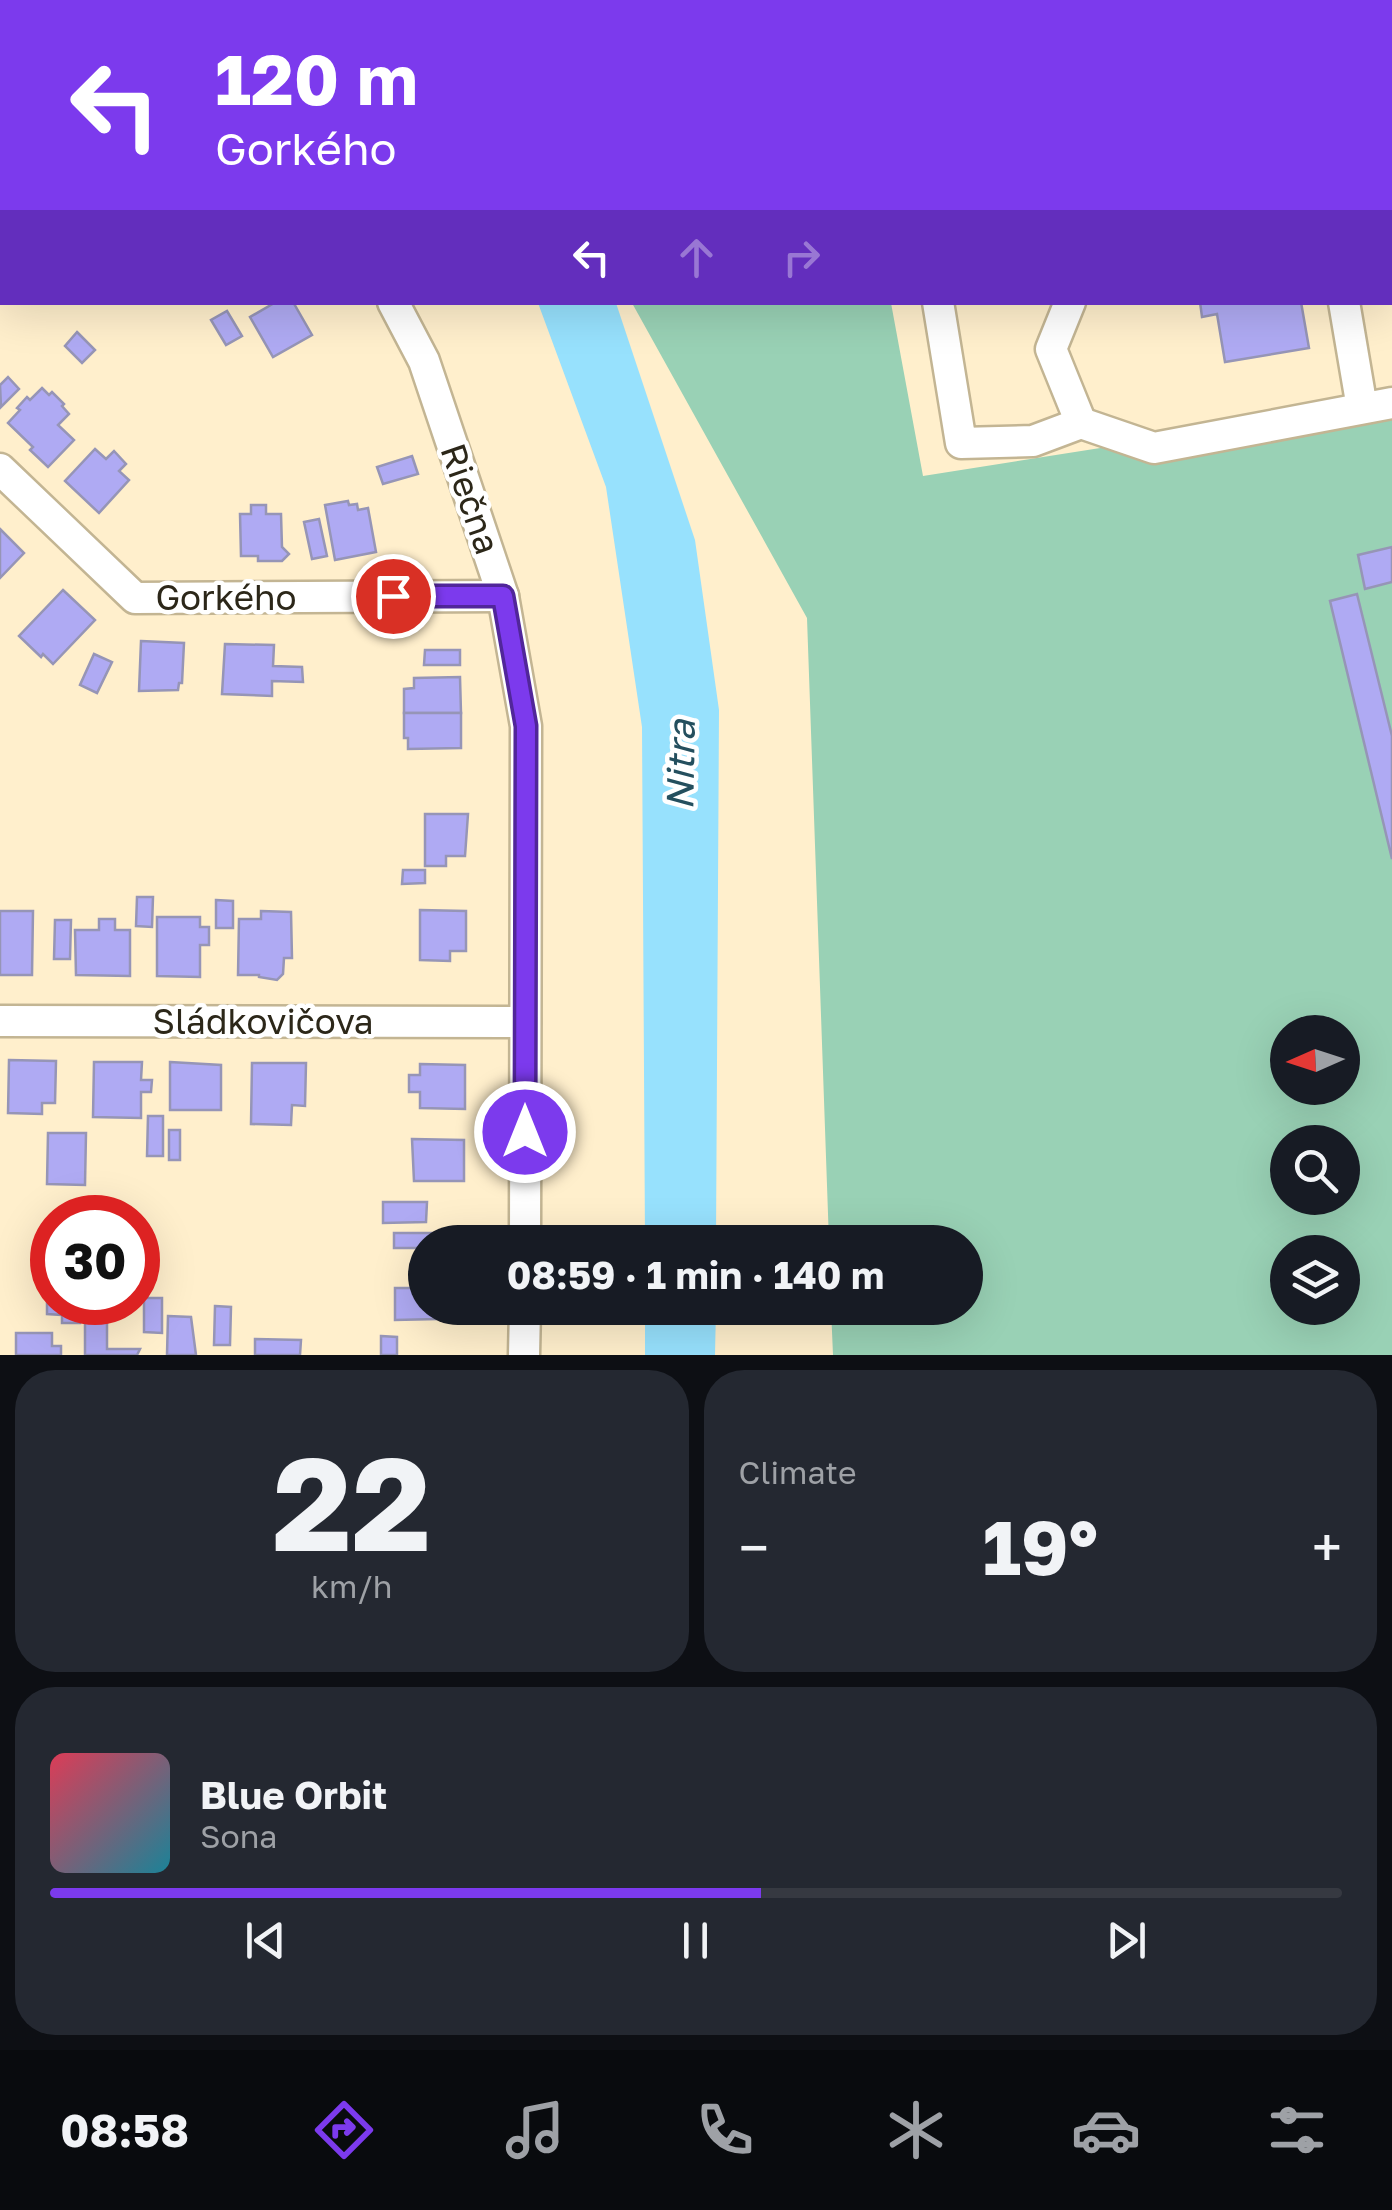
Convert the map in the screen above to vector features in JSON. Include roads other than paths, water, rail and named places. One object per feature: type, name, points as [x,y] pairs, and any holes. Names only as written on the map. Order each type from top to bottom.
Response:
[{"type":"street","name":"Riečna","points":[[395,305],[424,361],[503,596],[526,726],[525,1225]]},
{"type":"street","points":[[938,305],[961,443],[1032,441],[1081,422],[1154,448],[1377,406],[1345,305]]},
{"type":"street","points":[[1069,305],[1051,349],[1081,422]]},
{"type":"street","name":"Gorkého","points":[[0,469],[135,598],[503,596]]},
{"type":"street","name":"Sládkovičova","points":[[0,1022],[525,1022]]},
{"type":"street","points":[[524,1325],[524,1355]]},
{"type":"water","name":"Nitra","points":[[539,305],[617,305],[695,540],[719,710],[716,1225],[645,1225],[642,727],[606,487]]},
{"type":"water","points":[[645,1325],[716,1325],[715,1355],[645,1355]]}]
